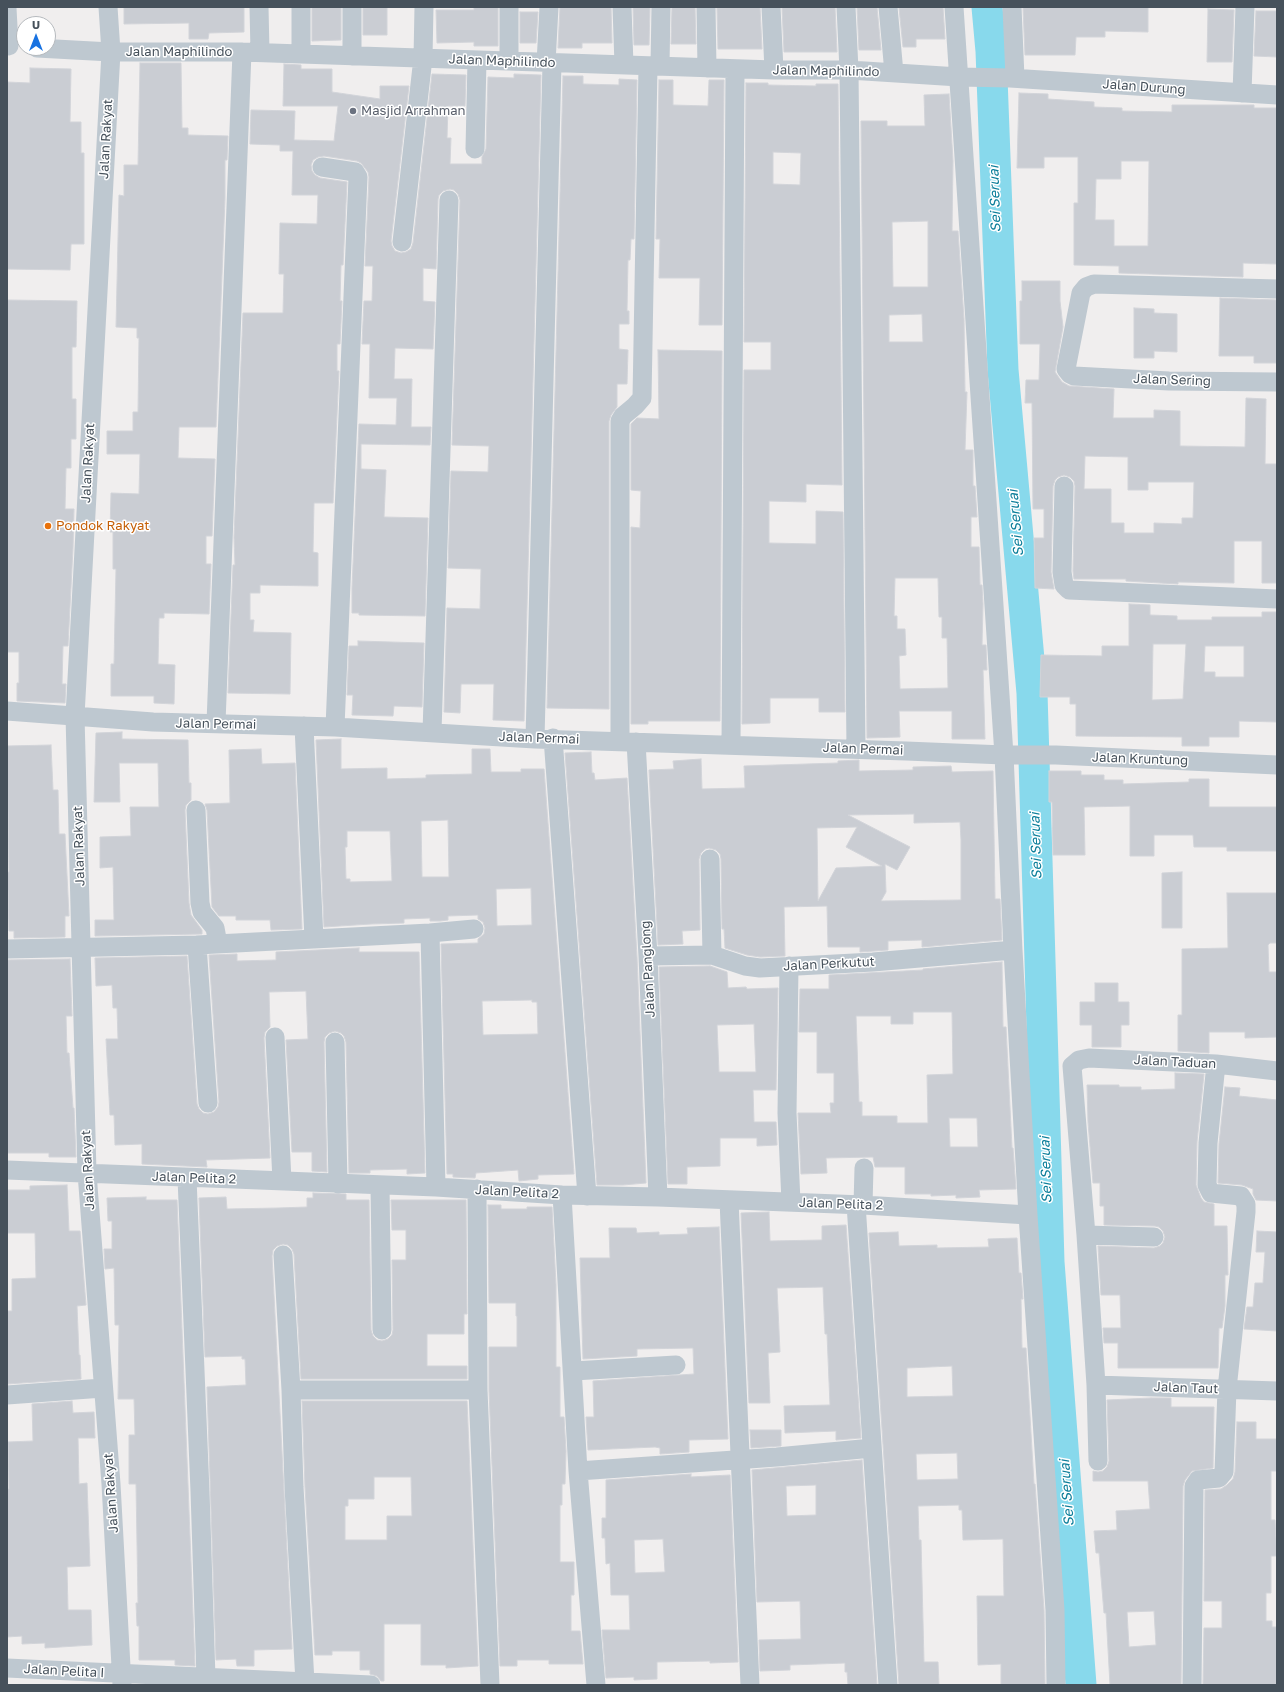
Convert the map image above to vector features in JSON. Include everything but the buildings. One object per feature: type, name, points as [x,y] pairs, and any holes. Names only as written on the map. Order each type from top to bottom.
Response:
[{"type":"street","name":"Jalan Rakyat","points":[[108,7],[111,52],[75,716],[87,1173],[111,1484],[122,1679]]},
{"type":"street","points":[[216,724],[251,52],[259,7]]},
{"type":"street","points":[[301,7],[301,54]]},
{"type":"street","points":[[352,7],[352,56]]},
{"type":"street","points":[[402,242],[423,58],[424,7]]},
{"type":"street","points":[[509,7],[509,62]]},
{"type":"street","points":[[548,7],[549,63],[544,739],[587,1196]]},
{"type":"street","points":[[622,7],[624,65]]},
{"type":"street","name":"Jalan Panglong","points":[[658,1197],[648,956],[628,741],[620,421],[623,416],[642,398],[654,66],[661,7]]},
{"type":"street","points":[[706,7],[707,68]]},
{"type":"street","points":[[771,7],[774,70]]},
{"type":"street","points":[[846,7],[849,70],[856,749]]},
{"type":"street","points":[[888,7],[894,73]]},
{"type":"street","points":[[954,7],[963,77],[1005,755],[1013,950],[1028,1214],[1055,1610],[1056,1685]]},
{"type":"street","points":[[1012,7],[1013,78]]},
{"type":"street","points":[[1242,93],[1245,7]]},
{"type":"street","points":[[7,8],[13,47]]},
{"type":"street","name":"Jalan Maphilindo","points":[[56,49],[111,52],[251,52],[735,69],[849,70],[963,77],[1013,78]]},
{"type":"street","points":[[475,149],[477,60]]},
{"type":"street","points":[[731,745],[735,69]]},
{"type":"street","name":"Jalan Durung","points":[[1013,78],[1277,95]]},
{"type":"street","points":[[322,167],[355,172],[358,177],[335,727]]},
{"type":"street","points":[[432,732],[448,200]]},
{"type":"street","name":"Jalan Sering","points":[[1277,289],[1094,284],[1086,287],[1082,294],[1067,362],[1067,372],[1074,376],[1169,381],[1277,382]]},
{"type":"street","points":[[1064,486],[1062,572],[1064,585],[1069,590],[1277,599]]},
{"type":"street","name":"Jalan Permai","points":[[7,711],[153,722],[335,727],[544,739],[1005,755]]},
{"type":"street","points":[[304,726],[314,939]]},
{"type":"street","name":"Jalan Kruntung","points":[[1005,755],[1056,755],[1277,765]]},
{"type":"street","points":[[196,810],[200,903],[202,912],[217,932],[218,944]]},
{"type":"street","points":[[710,859],[712,955]]},
{"type":"street","points":[[7,949],[197,945],[430,933],[474,929]]},
{"type":"street","points":[[430,933],[436,1187]]},
{"type":"street","points":[[197,945],[208,1103]]},
{"type":"street","name":"Jalan Perkutut","points":[[648,956],[712,955],[745,966],[760,968],[873,962],[1013,950]]},
{"type":"street","points":[[789,966],[787,1113],[791,1202]]},
{"type":"street","points":[[275,1037],[282,1181]]},
{"type":"street","points":[[335,1042],[338,1184]]},
{"type":"street","name":"Jalan Taduan","points":[[1086,1235],[1071,1070],[1073,1064],[1079,1060],[1089,1058],[1216,1064],[1277,1071]]},
{"type":"street","points":[[1192,1685],[1194,1486],[1198,1480],[1219,1478],[1223,1475],[1227,1389],[1246,1204],[1241,1196],[1209,1192],[1207,1185],[1208,1143],[1216,1064]]},
{"type":"street","points":[[864,1168],[859,1205],[872,1448],[888,1685]]},
{"type":"street","name":"Jalan Pelita 2","points":[[7,1170],[380,1186],[436,1187],[562,1195],[791,1202],[1028,1214]]},
{"type":"street","points":[[187,1178],[206,1678]]},
{"type":"street","points":[[380,1186],[382,1330]]},
{"type":"street","points":[[477,1190],[478,1390],[490,1685]]},
{"type":"street","points":[[562,1195],[578,1471],[596,1685]]},
{"type":"street","points":[[728,1200],[750,1685]]},
{"type":"street","points":[[1098,1461],[1096,1385],[1086,1235],[1154,1237]]},
{"type":"street","points":[[283,1256],[305,1682]]},
{"type":"street","points":[[573,1371],[676,1365]]},
{"type":"street","name":"Jalan Taut","points":[[1096,1385],[1277,1391]]},
{"type":"street","points":[[7,1395],[103,1388]]},
{"type":"street","points":[[291,1390],[478,1390]]},
{"type":"street","points":[[578,1471],[872,1448]]},
{"type":"street","name":"Jalan Pelita I","points":[[7,1668],[122,1679],[206,1678],[281,1683],[305,1682],[372,1685]]},
{"type":"waterway","name":"Sei Seruai","points":[[987,7],[991,51],[1003,370],[1032,693],[1049,1262],[1081,1685]]},
{"type":"place","name":"Masjid Arrahman","points":[[353,111]]},
{"type":"place","name":"Pondok Rakyat","points":[[48,526]]}]
